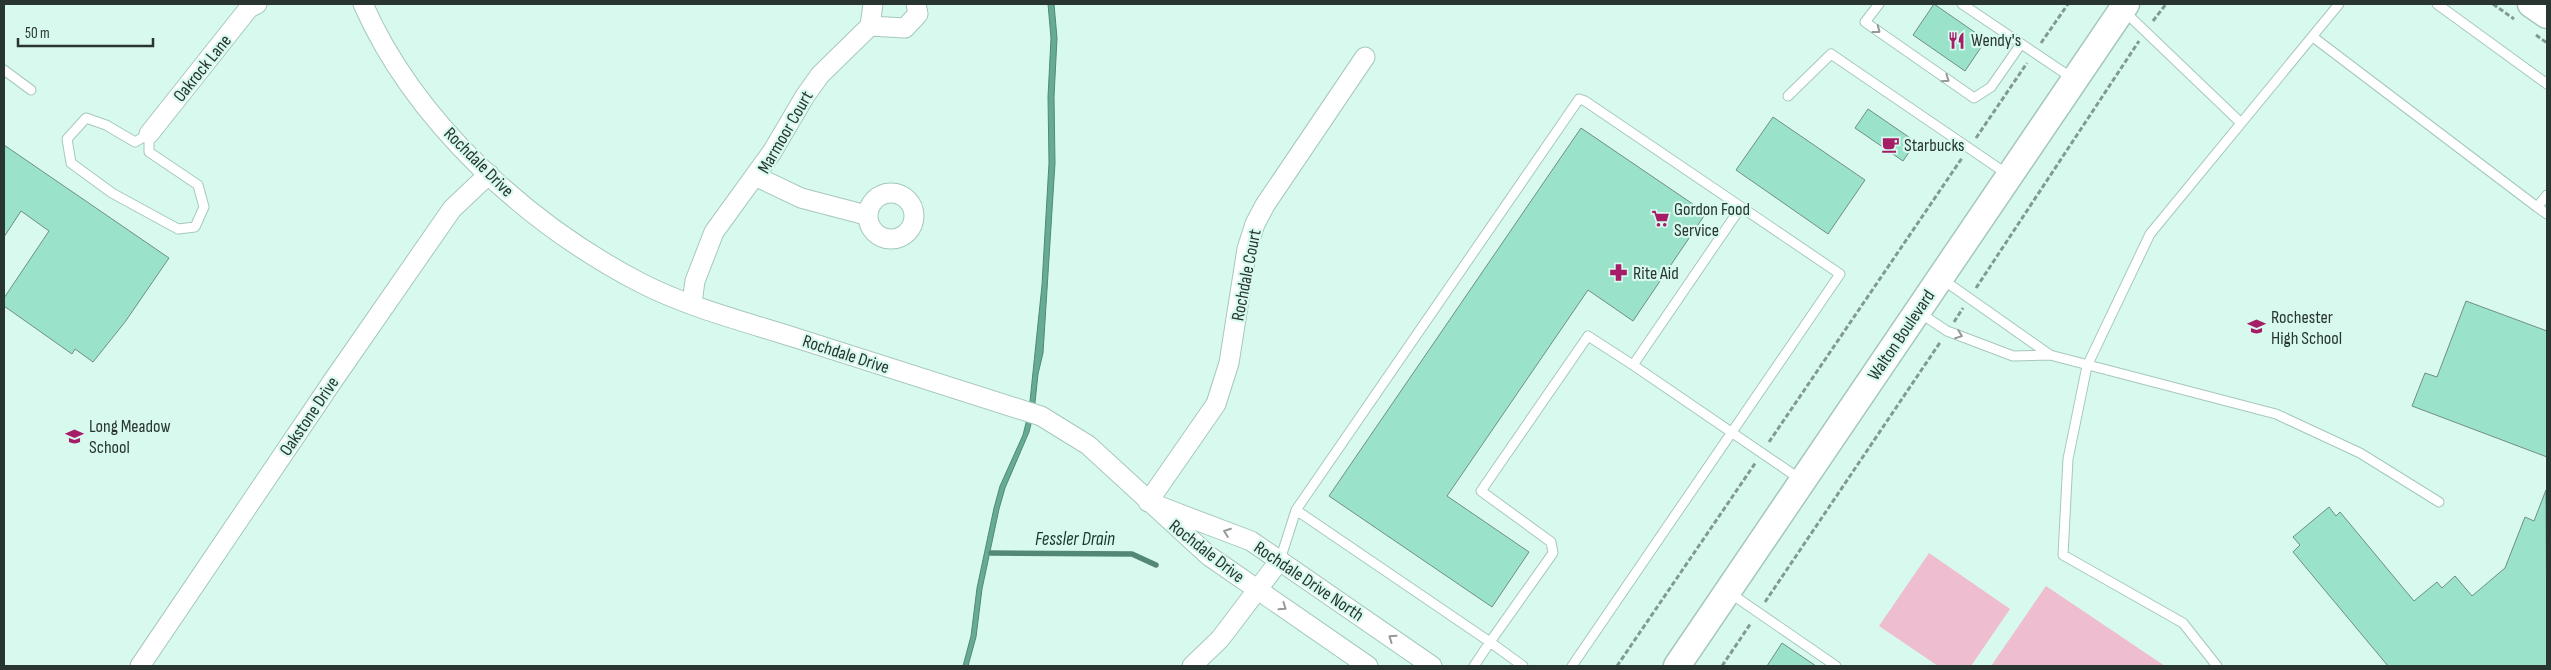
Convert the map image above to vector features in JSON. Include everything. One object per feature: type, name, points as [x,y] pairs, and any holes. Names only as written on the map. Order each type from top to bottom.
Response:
[{"type":"main road","points":[[2531,4],[2547,15]]},
{"type":"main road","name":"Walton Boulevard","points":[[1677,666],[2124,6]]},
{"type":"street","name":"Oakrock Lane","points":[[149,134],[250,8],[256,4]]},
{"type":"street","name":"Rochdale Drive","points":[[363,4],[371,22],[418,97],[448,133],[489,174],[537,217],[593,256],[643,284],[692,303],[1041,416],[1088,445],[1209,556],[1368,666]]},
{"type":"street","points":[[873,4],[870,26],[905,28],[918,14],[916,4]]},
{"type":"street","name":"Marmoor Court","points":[[866,215],[800,198],[755,176],[820,75],[870,26]]},
{"type":"street","name":"Rochdale Court","points":[[1148,502],[1216,404],[1229,363],[1247,250],[1255,224],[1265,205],[1365,57]]},
{"type":"street","name":"Oakstone Drive","points":[[140,666],[332,382],[452,209],[489,174]]},
{"type":"street","points":[[692,303],[695,281],[714,232],[755,176]]},
{"type":"street","name":"Rochdale Drive North","points":[[1148,502],[1251,541],[1432,666]]},
{"type":"street","points":[[1192,666],[1220,639],[1280,560]]},
{"type":"lane","points":[[1878,4],[1866,22],[1974,98],[1990,87],[2021,44]]},
{"type":"lane","points":[[1962,4],[2075,80]]},
{"type":"lane","points":[[2217,666],[2183,623],[2063,555],[2068,459],[2087,366],[2150,234],[2339,4]]},
{"type":"lane","points":[[2437,4],[2547,84]]},
{"type":"lane","points":[[2124,6],[2241,123]]},
{"type":"lane","points":[[2313,37],[2547,214]]},
{"type":"lane","points":[[1788,96],[1831,54],[2009,176]]},
{"type":"lane","points":[[4,70],[31,90]]},
{"type":"lane","points":[[1280,560],[1296,510],[1579,99],[1840,274],[1572,666]]},
{"type":"lane","points":[[86,118],[106,125],[135,142],[149,134],[149,152],[198,185],[204,207],[195,227],[178,228],[112,193],[70,163],[67,139],[86,118]]},
{"type":"lane","points":[[2537,207],[2547,194]]},
{"type":"lane","points":[[1633,365],[1741,207]]},
{"type":"lane","points":[[1940,277],[2050,355]]},
{"type":"lane","points":[[1917,311],[1948,331],[2013,356],[2050,355],[2276,414],[2360,452],[2439,502]]},
{"type":"lane","points":[[1474,666],[1553,553],[1551,542],[1481,491],[1588,336],[1802,481]]},
{"type":"lane","points":[[1296,510],[1523,666]]},
{"type":"lane","points":[[1728,592],[1836,666]]},
{"type":"path","points":[[1617,666],[2068,4]]},
{"type":"shaded area","points":[[1048,4],[1054,4],[1057,38],[1054,97],[1055,163],[1043,353],[1029,432],[1005,488],[999,509],[982,589],[976,637],[968,666],[963,666],[971,636],[977,588],[994,508],[1000,486],[1023,435],[1029,411],[1042,285],[1049,163],[1048,97],[1051,38]]},
{"type":"shaded area","points":[[1929,553],[2010,609],[1971,666],[1938,666],[1879,626]]},
{"type":"shaded area","points":[[2046,586],[2165,666],[1991,666]]},
{"type":"building","points":[[1934,4],[1986,40],[1965,71],[1913,35]]},
{"type":"building","points":[[1868,109],[1916,142],[1903,161],[1855,128]]},
{"type":"building","points":[[1773,117],[1865,180],[1828,234],[1736,170]]},
{"type":"building","points":[[1581,128],[1706,213],[1633,321],[1588,290],[1447,496],[1529,552],[1492,607],[1329,496]]},
{"type":"building","points":[[4,145],[169,258],[125,322],[93,362],[75,349],[72,354],[4,306],[4,298],[49,231],[21,211],[4,237]]},
{"type":"building","points":[[2466,301],[2547,331],[2547,457],[2412,406],[2425,373],[2437,377]]},
{"type":"building","points":[[2546,490],[2547,666],[2388,666],[2293,552],[2300,545],[2293,537],[2329,507],[2336,516],[2340,512],[2414,601],[2437,582],[2442,588],[2455,576],[2472,596],[2505,568],[2525,517],[2534,521]]},
{"type":"building","points":[[1782,643],[1816,666],[1767,666]]},
{"type":"waterway","name":"Fessler Drain","points":[[991,553],[1132,554],[1156,565]]},
{"type":"place","name":"Wendy's","points":[[1957,40]]},
{"type":"place","name":"Starbucks","points":[[1890,145]]},
{"type":"place","name":"Gordon Food Service","points":[[1660,219]]},
{"type":"place","name":"Rite Aid","points":[[1619,273]]},
{"type":"place","name":"Rochester High School","points":[[2257,327]]},
{"type":"place","name":"Long Meadow School","points":[[75,436]]}]
